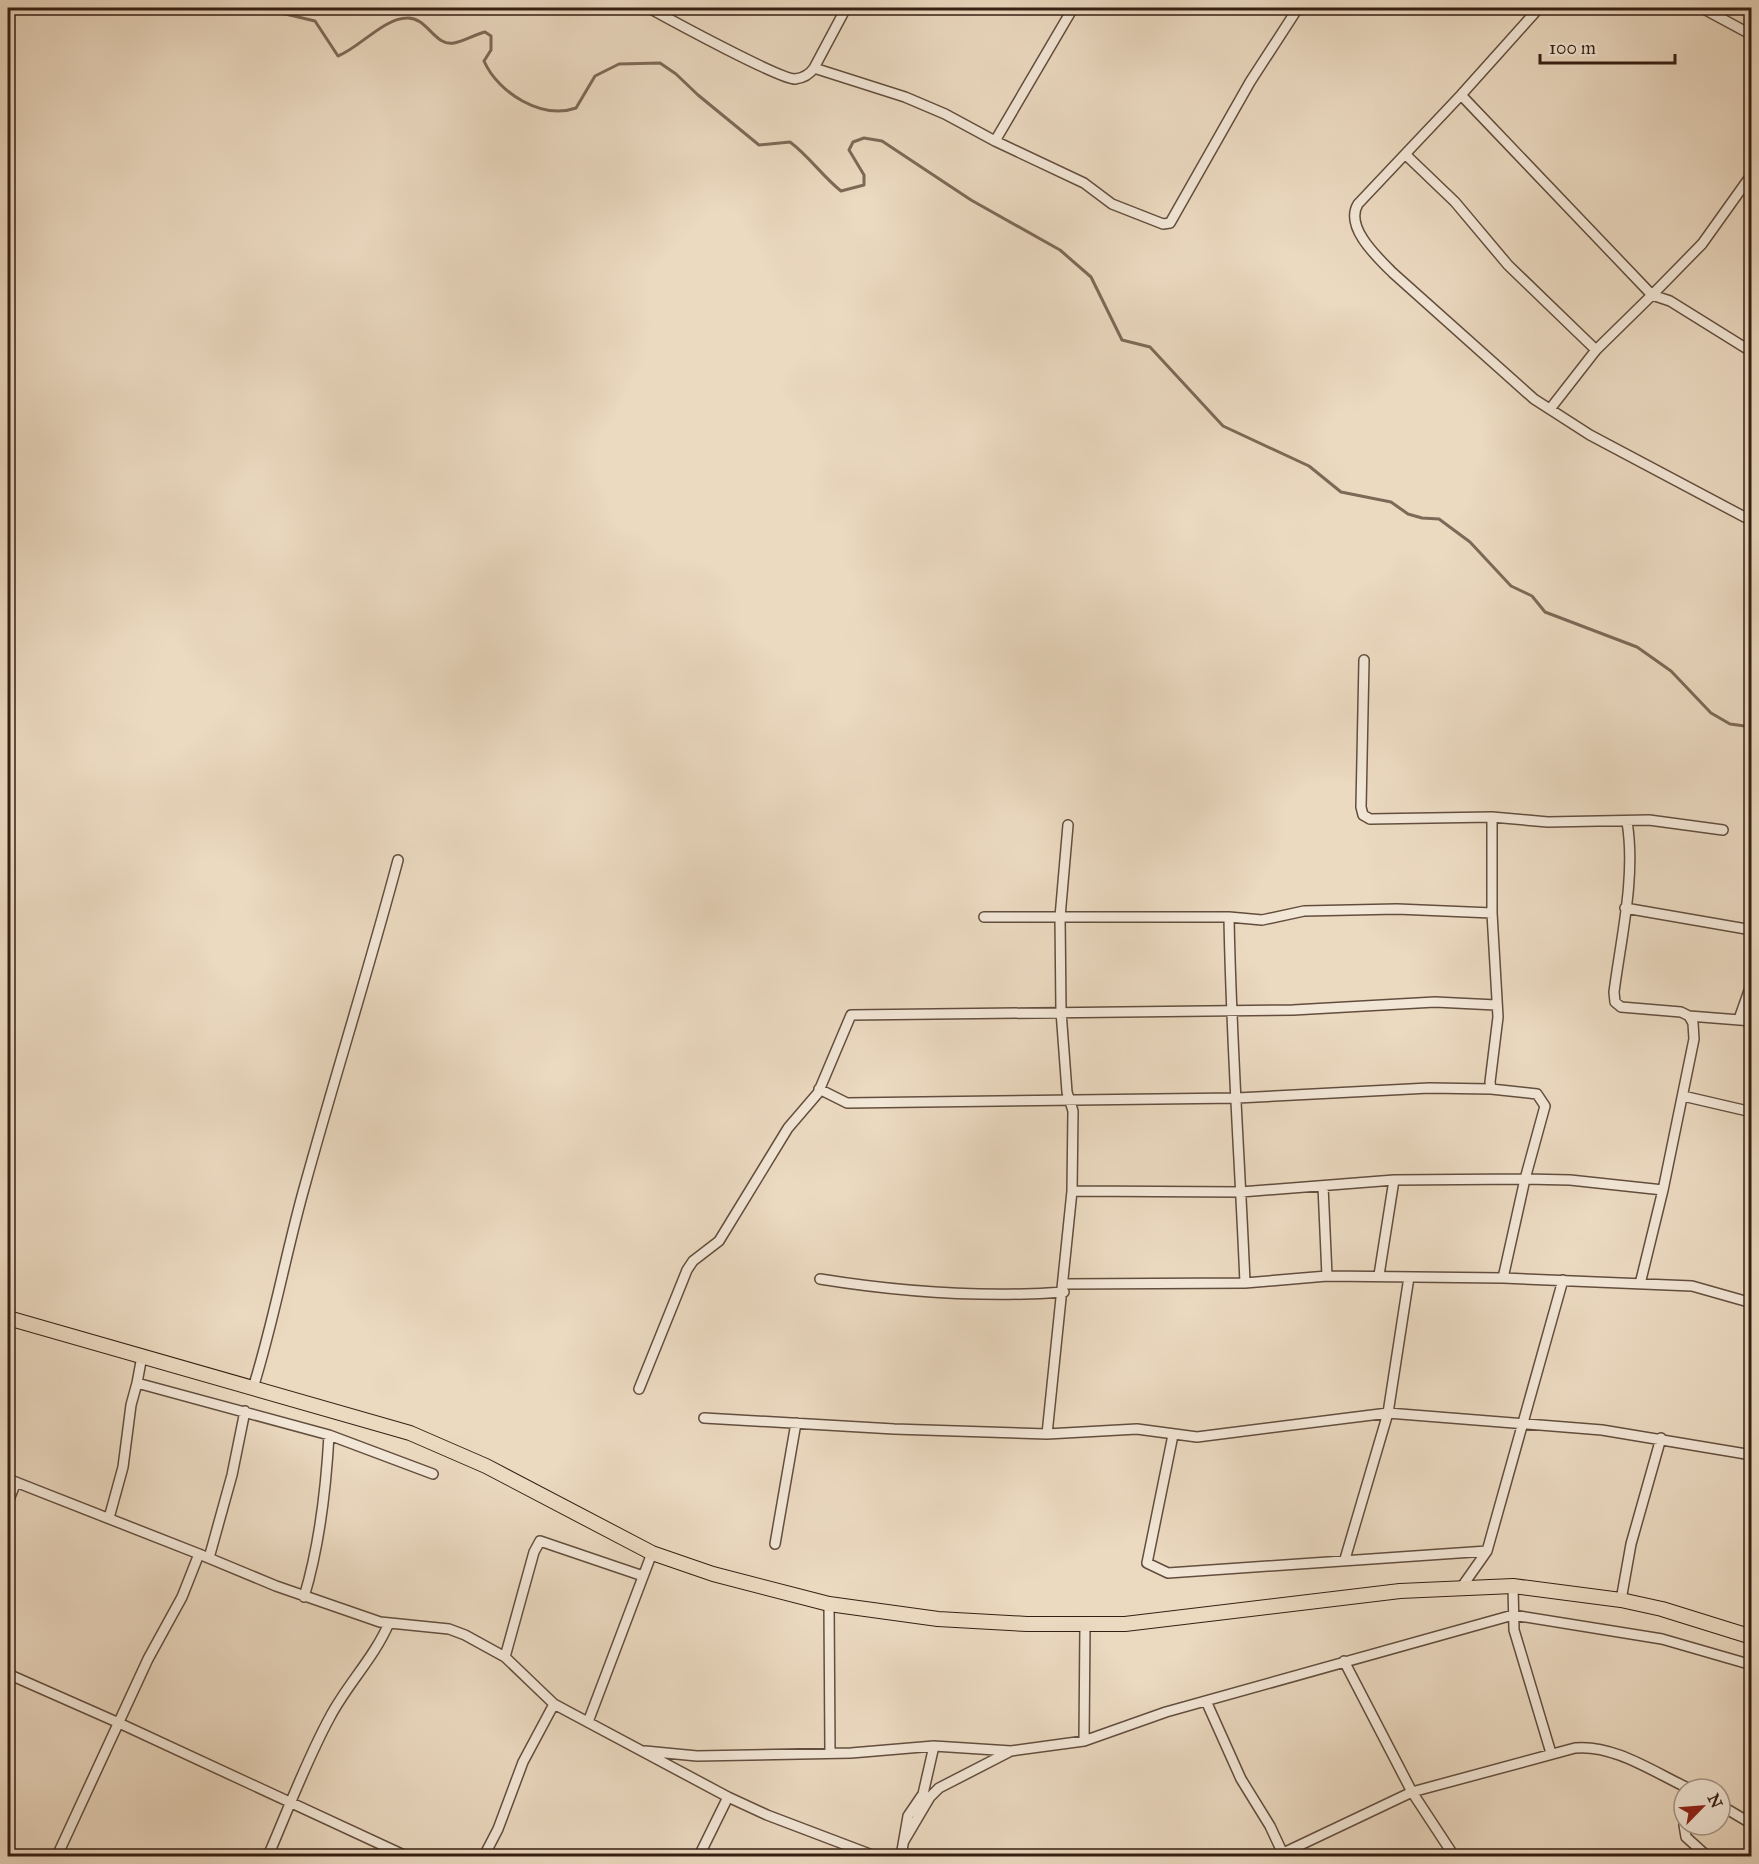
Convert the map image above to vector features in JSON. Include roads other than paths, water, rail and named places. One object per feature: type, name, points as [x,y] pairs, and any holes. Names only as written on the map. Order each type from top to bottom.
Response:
[{"type":"highway","points":[[8,1318],[421,1438],[486,1466],[652,1553],[713,1575],[829,1604],[938,1620],[1085,1625],[1125,1624],[1400,1591],[1513,1586],[1621,1600],[1662,1609],[1752,1637]]},
{"type":"street","points":[[649,8],[782,75],[799,78],[810,74],[846,8]]},
{"type":"street","points":[[995,141],[1073,8]]},
{"type":"street","points":[[814,68],[915,101],[945,114],[995,141],[1084,183],[1120,208],[1163,224],[1170,223],[1250,82],[1298,8]]},
{"type":"street","points":[[1539,8],[1406,155],[1358,204],[1354,210],[1354,218],[1359,231],[1377,257],[1393,273],[1534,399],[1590,435],[1752,521]]},
{"type":"street","points":[[1702,8],[1752,35]]},
{"type":"street","points":[[1461,95],[1652,295],[1670,301],[1752,352]]},
{"type":"street","points":[[1406,155],[1455,202],[1508,266],[1596,350]]},
{"type":"street","points":[[1550,409],[1596,350],[1702,244],[1752,174]]},
{"type":"street","points":[[1364,660],[1362,815],[1370,819],[1492,817],[1548,822],[1649,820],[1723,830]]},
{"type":"street","points":[[1491,1089],[1498,1017],[1492,913],[1492,817]]},
{"type":"street","points":[[1627,822],[1629,835],[1625,908],[1614,993],[1615,1002],[1621,1007],[1752,1021]]},
{"type":"street","points":[[1047,1434],[1064,1288],[1072,1191],[1073,1111],[1061,1011],[1060,917],[1068,825]]},
{"type":"street","points":[[253,1388],[265,1350],[302,1195],[398,860]]},
{"type":"street","points":[[1625,908],[1752,930]]},
{"type":"street","points":[[984,917],[1229,917],[1262,920],[1304,911],[1406,909],[1492,913]]},
{"type":"street","points":[[1229,917],[1230,1009],[1237,1098],[1245,1283]]},
{"type":"street","points":[[1739,1019],[1752,982]]},
{"type":"street","points":[[639,1389],[687,1270],[693,1261],[719,1241],[788,1128],[819,1089],[851,1015],[1293,1010],[1423,1002],[1496,1005]]},
{"type":"street","points":[[1640,1284],[1663,1190],[1694,1039],[1693,1023],[1689,1016]]},
{"type":"street","points":[[819,1089],[847,1103],[1237,1098],[1429,1088],[1491,1089],[1537,1094],[1545,1106],[1525,1179],[1503,1278]]},
{"type":"street","points":[[1683,1096],[1752,1112]]},
{"type":"street","points":[[1072,1191],[1241,1192],[1394,1180],[1525,1179],[1570,1180],[1663,1190]]},
{"type":"street","points":[[1379,1275],[1394,1180]]},
{"type":"street","points":[[1323,1186],[1327,1276]]},
{"type":"street","points":[[820,1279],[883,1289],[963,1294],[1064,1288],[1245,1283],[1327,1276],[1503,1278],[1692,1286],[1752,1303]]},
{"type":"street","points":[[1345,1559],[1388,1413],[1409,1277]]},
{"type":"street","points":[[1461,1588],[1487,1551],[1563,1280]]},
{"type":"street","points":[[110,1518],[123,1467],[131,1405],[142,1356]]},
{"type":"street","points":[[137,1383],[329,1435],[433,1474]]},
{"type":"street","points":[[209,1558],[232,1475],[245,1411]]},
{"type":"street","points":[[704,1418],[894,1429],[1047,1434],[1137,1429],[1197,1437],[1388,1413],[1582,1428],[1661,1438],[1752,1455]]},
{"type":"street","points":[[775,1544],[796,1423]]},
{"type":"street","points":[[304,1596],[313,1568],[323,1506],[329,1435]]},
{"type":"street","points":[[1173,1435],[1148,1563],[1168,1573],[1185,1574],[1345,1559],[1487,1551]]},
{"type":"street","points":[[1621,1600],[1631,1544],[1661,1438]]},
{"type":"street","points":[[8,1502],[12,1480],[304,1596],[389,1623],[449,1629],[465,1635],[505,1657],[554,1704],[645,1750],[728,1797],[767,1815],[875,1857]]},
{"type":"street","points":[[505,1657],[534,1552],[540,1541],[643,1576]]},
{"type":"street","points":[[588,1722],[652,1553]]},
{"type":"street","points":[[57,1857],[152,1651],[182,1597],[199,1554]]},
{"type":"street","points":[[1513,1586],[1513,1615],[1518,1645],[1551,1753]]},
{"type":"street","points":[[829,1604],[830,1752]]},
{"type":"street","points":[[645,1750],[697,1756],[934,1746],[1011,1750],[1084,1741],[1166,1712],[1513,1615],[1662,1639],[1752,1665]]},
{"type":"street","points":[[268,1857],[330,1717],[380,1644],[389,1623]]},
{"type":"street","points":[[1084,1741],[1085,1625]]},
{"type":"street","points":[[1344,1661],[1412,1792],[1454,1857]]},
{"type":"street","points":[[8,1674],[119,1723],[406,1857]]},
{"type":"street","points":[[1206,1701],[1241,1779],[1273,1831],[1281,1856],[1412,1792],[1551,1753],[1589,1746],[1599,1748],[1672,1781]]},
{"type":"street","points":[[484,1857],[498,1829],[523,1762],[554,1704]]},
{"type":"street","points":[[901,1857],[904,1841],[926,1796],[934,1746]]},
{"type":"street","points":[[926,1796],[1011,1750]]},
{"type":"street","points":[[699,1857],[728,1797]]},
{"type":"street","points":[[1732,1812],[1751,1824]]},
{"type":"street","points":[[1686,1837],[1707,1857]]},
{"type":"waterway","points":[[260,8],[315,21],[338,56],[398,19],[414,19],[441,41],[447,43],[458,42],[485,32],[491,36],[491,50],[484,61],[500,84],[522,101],[549,110],[563,111],[576,108],[595,76],[619,64],[660,63],[759,145],[790,142],[841,191],[864,185],[864,175],[849,150],[853,142],[864,138],[882,141],[971,200],[1060,250],[1091,277],[1122,340],[1150,347],[1223,426],[1309,466],[1341,492],[1391,502],[1408,514],[1439,519],[1470,542],[1511,586],[1532,596],[1545,612],[1637,647],[1671,671],[1711,713],[1730,724],[1752,727]]}]
